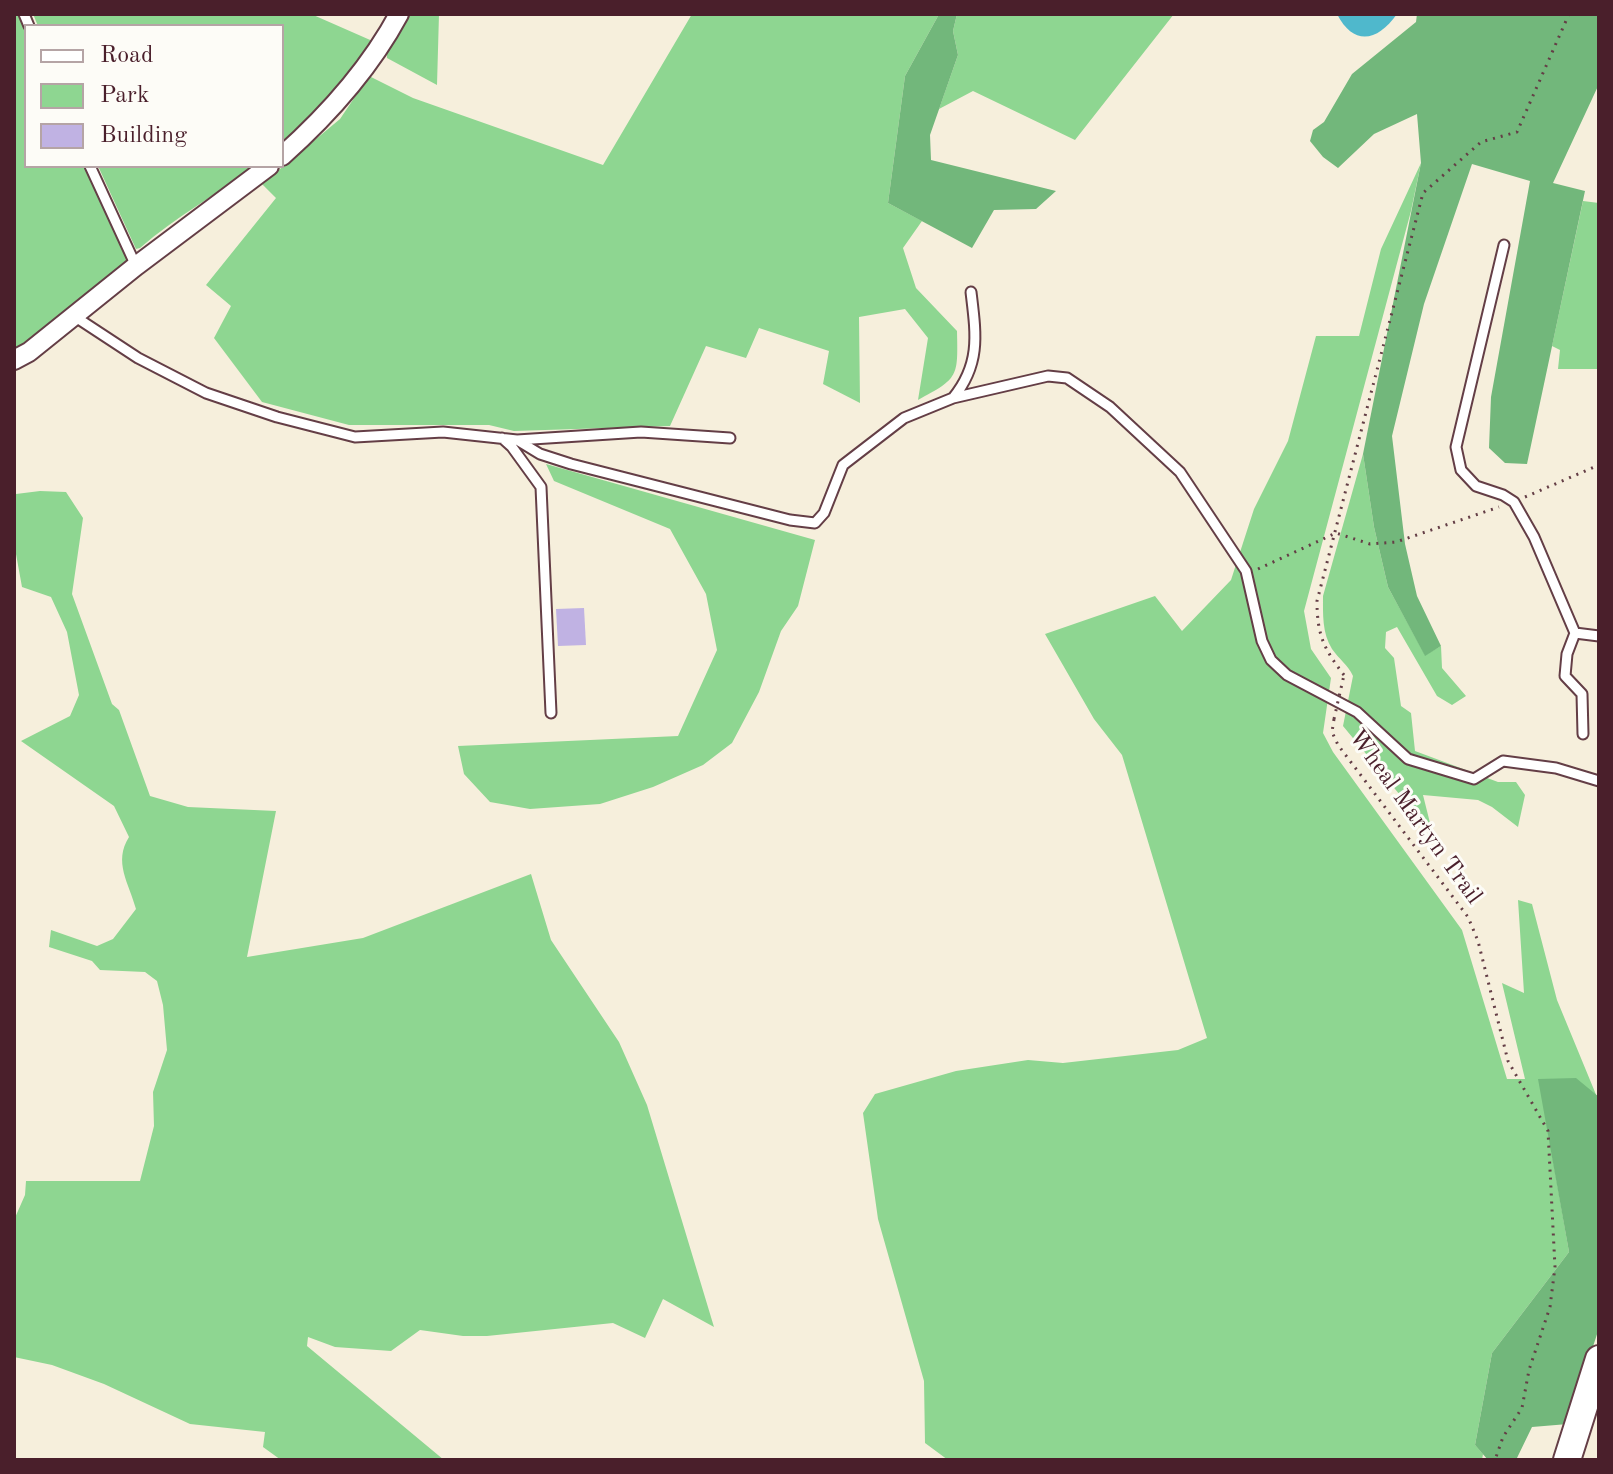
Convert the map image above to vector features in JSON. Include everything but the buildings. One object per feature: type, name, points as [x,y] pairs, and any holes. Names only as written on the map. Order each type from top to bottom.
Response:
[{"type":"main road","points":[[1567,1460],[1599,1359]]},
{"type":"street","points":[[284,154],[341,97],[380,49],[399,14]]},
{"type":"street","points":[[14,360],[29,352],[136,266],[266,168]]},
{"type":"lane","points":[[91,168],[136,266]]},
{"type":"lane","points":[[1504,245],[1456,447],[1461,470],[1476,486],[1514,502],[1534,537],[1575,633],[1567,654],[1565,676],[1582,694],[1583,734]]},
{"type":"lane","points":[[953,398],[967,381],[974,357],[971,292]]},
{"type":"lane","points":[[74,316],[162,371],[206,393],[277,417],[355,437],[443,432],[517,440],[641,432],[730,438]]},
{"type":"lane","points":[[517,440],[540,454],[571,464],[790,520],[815,523],[824,513],[843,465],[904,418],[953,398],[1048,376],[1067,378],[1110,407],[1180,472],[1246,571],[1262,641],[1271,660],[1287,675],[1357,712],[1408,759],[1474,779],[1503,761],[1556,768],[1599,781]]},
{"type":"lane","points":[[502,438],[541,487],[551,713]]},
{"type":"lane","points":[[1575,633],[1599,636]]},
{"type":"path","name":"Wheal Martyn Trail","points":[[1495,1460],[1503,1437],[1522,1408],[1529,1370],[1550,1307],[1555,1267],[1548,1131],[1508,1061],[1478,941],[1468,917],[1338,745],[1332,732],[1344,675],[1325,651],[1317,624],[1317,601],[1423,193],[1481,142],[1517,132],[1569,14]]},
{"type":"path","points":[[1246,571],[1261,568],[1336,533],[1370,544],[1396,542],[1514,502],[1599,465]]},
{"type":"green space","points":[[14,14],[19,14],[24,25],[24,168],[87,168],[127,260],[85,298],[14,353]]},
{"type":"green space","points":[[33,14],[311,14],[377,43],[335,95],[284,142],[284,24],[37,24]]},
{"type":"green space","points":[[407,14],[439,14],[437,85],[387,58],[387,51]]},
{"type":"green space","points":[[692,14],[938,16],[905,76],[888,203],[922,221],[903,248],[916,288],[957,331],[956,367],[949,381],[918,400],[928,338],[905,309],[859,317],[860,403],[823,384],[829,351],[759,328],[746,358],[706,346],[670,426],[514,431],[489,425],[349,425],[262,402],[214,338],[231,306],[206,285],[276,198],[262,184],[340,119],[369,76],[413,98],[603,165]]},
{"type":"green space","points":[[936,14],[957,14],[953,31],[958,55],[930,135],[931,160],[1056,191],[1036,209],[994,210],[972,248],[888,203],[905,76],[938,16]]},
{"type":"green space","points":[[957,14],[1174,14],[1075,140],[973,91],[939,109],[958,55],[953,31]]},
{"type":"green space","points":[[1417,14],[1599,14],[1599,84],[1553,183],[1585,191],[1527,464],[1505,463],[1489,448],[1491,397],[1530,181],[1472,164],[1424,304],[1392,436],[1405,544],[1417,596],[1441,646],[1425,656],[1388,587],[1374,527],[1363,454],[1421,163],[1417,114],[1374,134],[1338,168],[1323,157],[1310,141],[1313,130],[1324,122],[1352,74],[1416,22]]},
{"type":"green space","points":[[1421,163],[1411,211],[1304,611],[1311,649],[1331,678],[1323,733],[1333,752],[1462,930],[1507,1079],[1525,1079],[1502,983],[1524,993],[1518,900],[1532,904],[1557,1000],[1597,1097],[1539,1079],[1569,1252],[1492,1353],[1475,1445],[1483,1454],[1482,1460],[948,1460],[925,1443],[924,1381],[878,1219],[863,1113],[875,1094],[956,1071],[1028,1060],[1063,1063],[1178,1050],[1207,1038],[1122,755],[1094,719],[1045,634],[1155,596],[1182,631],[1231,580],[1254,509],[1288,441],[1316,336],[1359,336],[1381,249]]},
{"type":"green space","points":[[99,168],[251,168],[140,248],[136,249]]},
{"type":"green space","points":[[1583,201],[1599,203],[1599,369],[1558,369],[1560,350],[1552,346]]},
{"type":"green space","points":[[1363,454],[1374,527],[1388,587],[1425,655],[1441,646],[1442,668],[1466,696],[1452,705],[1437,696],[1397,627],[1386,632],[1385,648],[1394,658],[1401,706],[1411,713],[1415,751],[1498,782],[1516,782],[1525,795],[1518,827],[1478,800],[1423,795],[1433,835],[1343,726],[1353,676],[1326,636],[1323,596]]},
{"type":"green space","points":[[546,464],[815,540],[798,606],[781,631],[759,692],[732,743],[703,765],[653,787],[600,804],[530,809],[490,802],[464,774],[458,746],[678,736],[717,650],[706,594],[670,529],[554,481]]},
{"type":"green space","points":[[14,492],[66,492],[83,518],[72,594],[150,796],[188,807],[276,811],[247,957],[363,938],[531,874],[551,940],[619,1042],[647,1105],[714,1327],[663,1299],[645,1338],[613,1323],[487,1336],[420,1330],[391,1351],[335,1347],[308,1337],[307,1346],[444,1460],[281,1460],[263,1447],[265,1432],[190,1424],[104,1384],[52,1365],[14,1357],[14,1220],[25,1195],[26,1181],[140,1181],[154,1126],[153,1092],[167,1050],[163,1005],[157,981],[145,972],[100,970],[92,961],[49,947],[51,930],[97,946],[113,939],[136,909],[122,864],[124,846],[129,837],[114,806],[21,741],[70,716],[79,695],[67,632],[51,597],[22,587],[14,543]]},
{"type":"green space","points":[[1576,1078],[1599,1097],[1599,1328],[1568,1424],[1532,1427],[1516,1460],[1488,1460],[1475,1445],[1492,1353],[1569,1252],[1538,1079]]},
{"type":"water","points":[[1337,14],[1397,14],[1374,35],[1358,36],[1344,25]]}]
